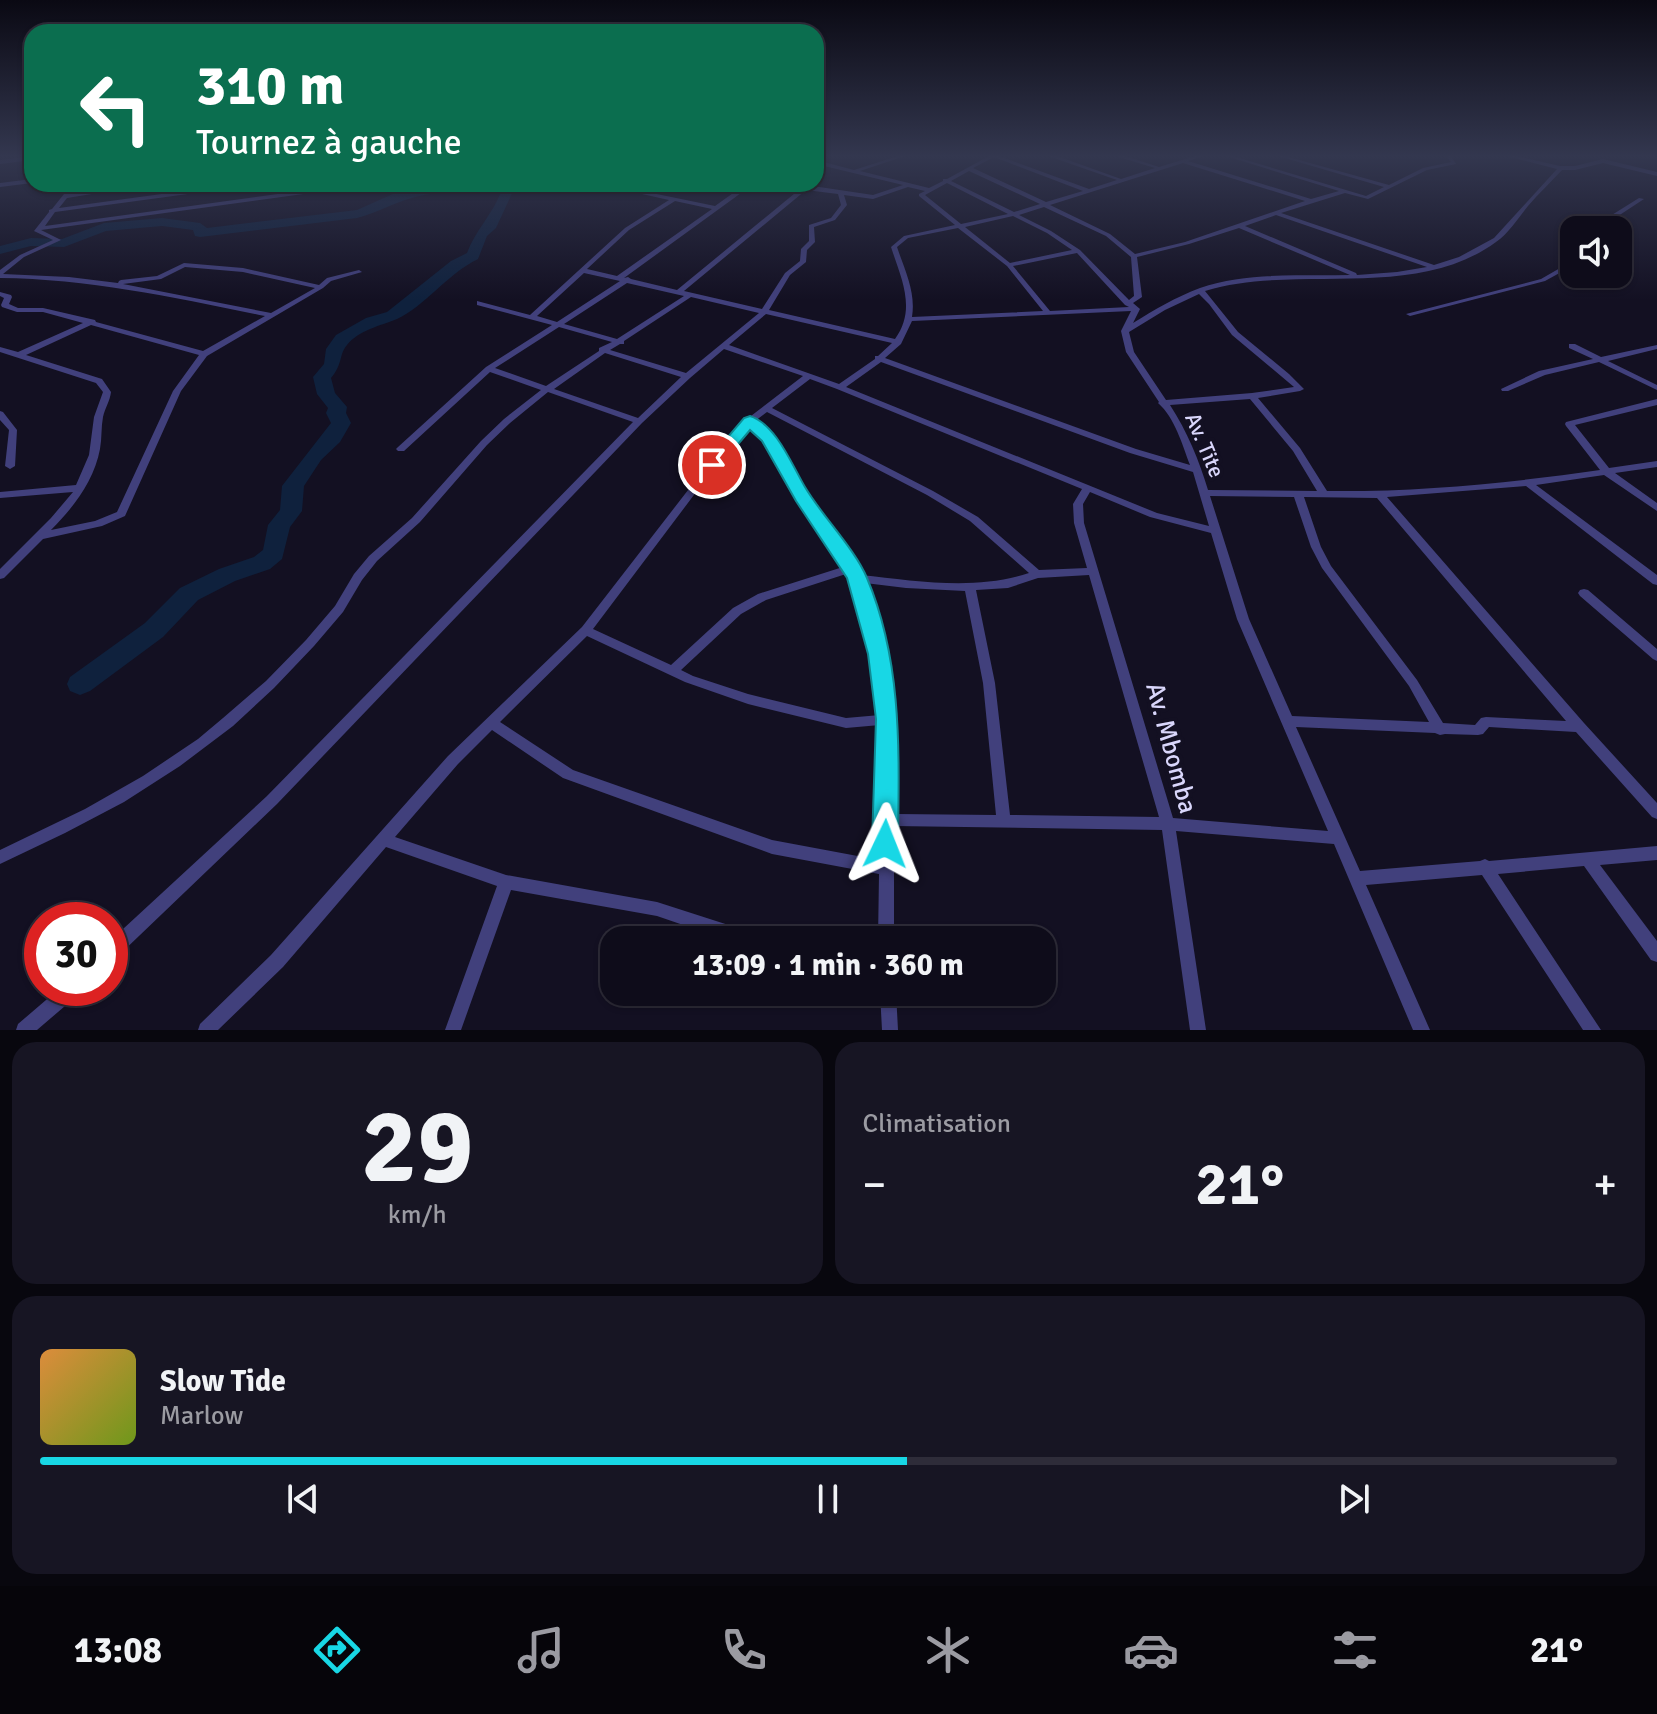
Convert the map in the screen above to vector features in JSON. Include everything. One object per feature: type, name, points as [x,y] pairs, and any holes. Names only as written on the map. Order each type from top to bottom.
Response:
[{"type":"street","points":[[0,274],[22,256],[58,240],[38,233],[58,204]]},
{"type":"street","points":[[51,211],[101,204]]},
{"type":"street","points":[[40,228],[215,204]]},
{"type":"street","points":[[531,318],[627,229],[667,204]]},
{"type":"street","points":[[695,204],[716,208]]},
{"type":"street","points":[[401,449],[489,369],[623,279],[722,204]]},
{"type":"street","points":[[0,857],[67,826],[146,781],[227,723],[299,655],[337,612],[353,583],[369,563],[416,520],[483,444],[550,388],[602,350],[622,342],[684,294],[787,204]]},
{"type":"street","points":[[128,935],[272,800],[639,421],[764,312],[787,274],[803,262],[804,249],[812,242],[811,226],[837,216],[844,204]]},
{"type":"street","points":[[932,204],[957,226],[973,233],[1009,265],[1048,313]]},
{"type":"street","points":[[990,204],[1049,232],[1078,251],[1136,309]]},
{"type":"street","points":[[1134,256],[1194,243],[1299,204]]},
{"type":"street","points":[[1125,331],[1183,297],[1227,283],[1358,276],[1433,267],[1460,259],[1491,243],[1529,204]]},
{"type":"street","points":[[1614,216],[1633,204]]},
{"type":"street","points":[[840,387],[898,342],[912,319],[909,290],[894,247],[906,237],[1046,205],[1108,235],[1134,256],[1138,297],[1128,303]]},
{"type":"street","points":[[1276,213],[1433,267]]},
{"type":"street","points":[[1242,227],[1358,276]]},
{"type":"street","points":[[1009,265],[1078,251]]},
{"type":"street","points":[[107,283],[159,278],[178,266],[189,265],[243,270],[321,287]]},
{"type":"street","points":[[1410,314],[1543,280],[1560,270]]},
{"type":"street","points":[[585,271],[898,342]]},
{"type":"street","points":[[41,536],[98,524],[121,514],[177,391],[204,354],[321,287],[329,279],[359,272]]},
{"type":"street","points":[[0,274],[46,275],[107,283],[272,315]]},
{"type":"street","points":[[1162,403],[1300,389],[1239,338],[1220,315],[1217,305],[1200,291]]},
{"type":"street","points":[[0,294],[8,297],[5,305],[17,310],[37,309],[204,354]]},
{"type":"street","points":[[480,303],[622,342]]},
{"type":"street","points":[[912,319],[1136,309]]},
{"type":"street","points":[[1125,331],[1136,309]]},
{"type":"street","points":[[21,354],[92,322]]},
{"type":"street","name":"Av. Tite","points":[[1125,331],[1130,352],[1178,424],[1197,470],[1243,619],[1422,1030]]},
{"type":"street","points":[[724,346],[840,387],[1154,515],[1216,531]]},
{"type":"street","points":[[1572,346],[1657,388]]},
{"type":"street","points":[[1505,389],[1542,373],[1657,347]]},
{"type":"street","points":[[0,349],[99,381],[106,387],[108,396],[100,413],[94,456],[80,488],[41,536],[0,575]]},
{"type":"street","points":[[602,350],[687,376]]},
{"type":"street","points":[[878,358],[1133,451],[1197,470]]},
{"type":"street","points":[[489,369],[639,421]]},
{"type":"street","points":[[206,1030],[277,961],[453,760],[586,630],[712,465],[750,421],[807,377]]},
{"type":"street","points":[[1252,396],[1297,450],[1324,494]]},
{"type":"street","points":[[1657,402],[1569,424],[1607,472],[1657,508]]},
{"type":"street","points":[[767,409],[974,519],[1037,574]]},
{"type":"street","points":[[0,414],[13,430],[10,466]]},
{"type":"street","points":[[750,421],[768,439],[854,573],[879,654],[888,719],[886,926]]},
{"type":"street","points":[[1203,493],[1380,495],[1528,483],[1657,464]]},
{"type":"street","points":[[1528,483],[1657,581]]},
{"type":"street","points":[[0,495],[80,488]]},
{"type":"street","name":"Av. Mbomba","points":[[1088,488],[1078,504],[1079,523],[1168,824],[1198,1030]]},
{"type":"street","points":[[1298,495],[1316,547],[1327,568],[1413,683],[1440,730]]},
{"type":"street","points":[[1380,495],[1657,813]]},
{"type":"street","points":[[672,671],[737,611],[762,597],[854,573],[906,584],[970,587],[1008,584],[1037,574],[1093,571]]},
{"type":"street","points":[[970,587],[989,683],[1004,821]]},
{"type":"street","points":[[1584,593],[1657,656]]},
{"type":"street","points":[[586,630],[672,671],[748,699],[846,723],[888,719]]},
{"type":"street","points":[[1288,721],[1440,730],[1478,730],[1486,722],[1579,727]]},
{"type":"street","points":[[492,724],[568,774],[772,847],[884,868]]},
{"type":"street","points":[[886,820],[1168,824],[1338,838]]},
{"type":"street","points":[[383,839],[506,882],[657,909],[708,926]]},
{"type":"street","points":[[1355,879],[1657,853]]},
{"type":"street","points":[[1587,859],[1657,954]]},
{"type":"street","points":[[1485,866],[1593,1030]]},
{"type":"street","points":[[453,1030],[506,882]]},
{"type":"street","points":[[24,1030],[52,1006]]},
{"type":"street","points":[[889,1006],[890,1030]]},
{"type":"waterway","points":[[0,250],[31,242],[64,243],[104,227],[162,222],[200,227],[200,233],[357,214],[384,204]]},
{"type":"waterway","points":[[80,684],[154,630],[189,594],[227,575],[262,563],[274,553],[279,525],[291,511],[293,486],[314,456],[333,438],[341,423],[336,413],[338,407],[326,394],[322,377],[333,365],[335,349],[342,339],[372,321],[393,315],[456,264],[473,256],[481,234],[489,228],[501,204]]},
{"type":"route","points":[[712,465],[750,421],[768,439],[857,578],[879,654],[888,719],[885,844]]}]
